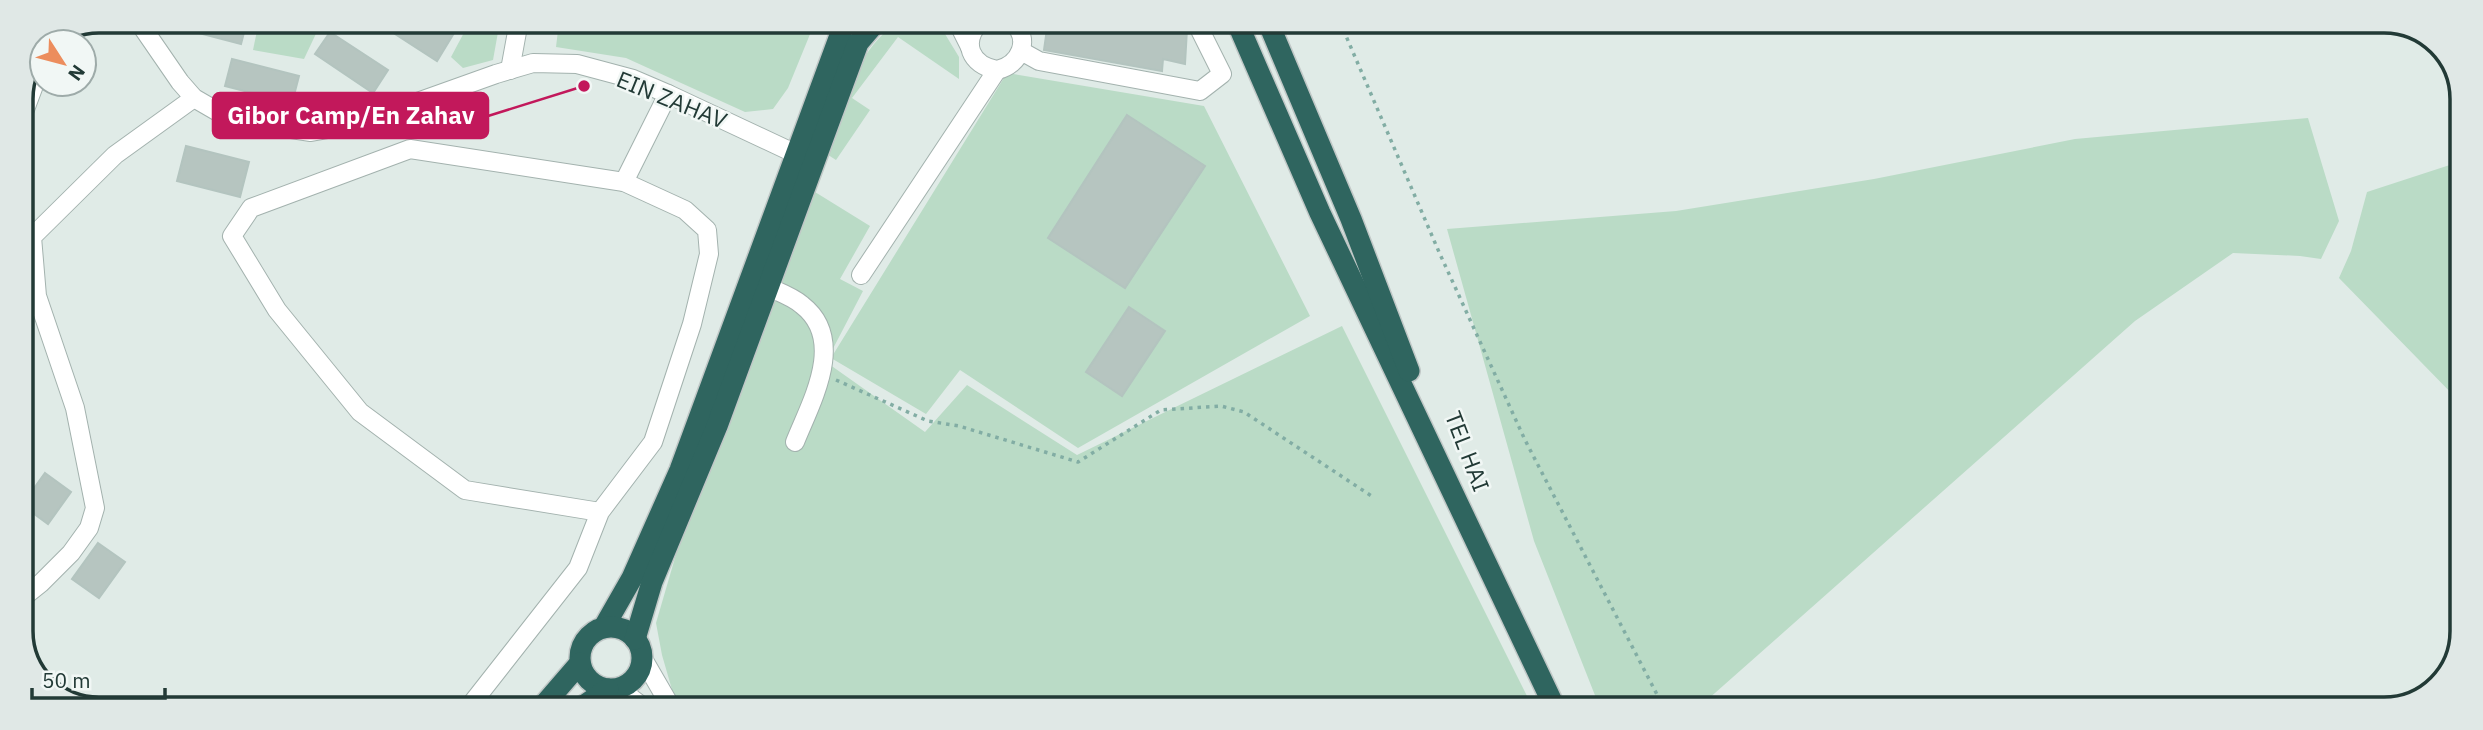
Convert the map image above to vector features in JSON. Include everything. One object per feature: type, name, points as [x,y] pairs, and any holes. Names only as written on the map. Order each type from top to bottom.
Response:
[{"type":"highway","points":[[604,627],[632,578],[680,470],[841,33]]},
{"type":"highway","points":[[598,697],[613,688],[628,684],[640,667],[639,648],[652,582],[718,426],[858,43],[867,33]]},
{"type":"highway","name":"TEL HAI","points":[[1242,33],[1320,213],[1464,513]]},
{"type":"highway","name":"TEL HAI","points":[[1273,33],[1351,219],[1464,513]]},
{"type":"highway","points":[[1464,513],[1550,697]]},
{"type":"highway","points":[[551,697],[580,663],[583,644],[595,631],[604,627],[621,628],[639,648]]},
{"type":"highway","points":[[580,663],[589,681],[598,686],[613,688]]},
{"type":"street","name":"EIN ZAHAV","points":[[146,33],[194,98],[232,120],[311,132],[356,124],[533,63],[577,64],[633,79],[796,154]]},
{"type":"street","points":[[510,70],[517,33]]},
{"type":"street","points":[[962,33],[979,64],[997,70]]},
{"type":"street","points":[[970,47],[973,33]]},
{"type":"street","points":[[861,275],[997,70],[1014,63],[1021,51],[1020,33]]},
{"type":"street","points":[[1021,51],[1039,61],[1200,91],[1222,74],[1202,33]]},
{"type":"street","points":[[624,182],[668,94]]},
{"type":"street","points":[[33,236],[115,155],[194,98]]},
{"type":"street","points":[[477,697],[578,568],[600,512],[653,442],[692,324],[709,254],[707,230],[685,210],[624,182],[410,149],[251,208],[232,236],[276,310],[360,412],[465,490],[600,512]]},
{"type":"street","points":[[33,249],[37,296],[75,408],[95,508],[89,528],[71,553],[33,589]]},
{"type":"street","points":[[768,287],[803,305],[813,316],[823,341],[822,373],[795,442]]},
{"type":"street","points":[[639,648],[666,697]]},
{"type":"street","points":[[613,688],[627,697]]},
{"type":"path","points":[[1345,33],[1439,252],[1525,440],[1658,697]]},
{"type":"path","points":[[822,373],[928,421],[959,426],[1078,462],[1161,410],[1222,406],[1244,412],[1373,497]]},
{"type":"green space","points":[[257,33],[316,33],[304,59],[253,50]]},
{"type":"green space","points":[[464,33],[498,33],[493,60],[463,68],[451,57]]},
{"type":"green space","points":[[558,33],[810,33],[788,88],[773,109],[745,112],[626,58],[556,47]]},
{"type":"green space","points":[[884,33],[944,33],[959,57],[959,79],[898,37],[852,98],[870,110],[836,160],[822,151],[847,88],[874,44]]},
{"type":"green space","points":[[1007,73],[1204,106],[1310,316],[1078,448],[960,370],[926,414],[831,358]]},
{"type":"green space","points":[[2308,118],[2339,221],[2321,259],[2233,253],[2135,321],[1710,697],[1596,697],[1534,541],[1447,229],[1676,211],[1874,179],[2075,139]]},
{"type":"green space","points":[[2450,165],[2450,392],[2339,278],[2351,251],[2367,192]]},
{"type":"green space","points":[[815,192],[870,226],[840,279],[863,291],[826,362],[925,432],[967,385],[1077,455],[1342,326],[1528,697],[674,697],[656,623],[677,551]]},
{"type":"building","points":[[199,33],[244,33],[241,44]]},
{"type":"building","points":[[332,33],[388,70],[373,93],[315,54]]},
{"type":"building","points":[[394,33],[454,33],[437,61]]},
{"type":"building","points":[[1046,33],[1187,33],[1185,64],[1163,59],[1162,71],[1044,50]]},
{"type":"building","points":[[232,59],[299,76],[292,103],[225,86]]},
{"type":"building","points":[[1127,115],[1205,166],[1125,288],[1048,238]]},
{"type":"building","points":[[186,146],[249,162],[240,197],[177,181]]},
{"type":"building","points":[[1129,307],[1165,331],[1122,396],[1086,372]]},
{"type":"building","points":[[45,473],[71,492],[48,524],[33,513],[33,490]]},
{"type":"building","points":[[98,543],[125,562],[99,598],[72,579]]},
{"type":"place","name":"Gibor Camp/En Zahav","points":[[584,86]]}]
